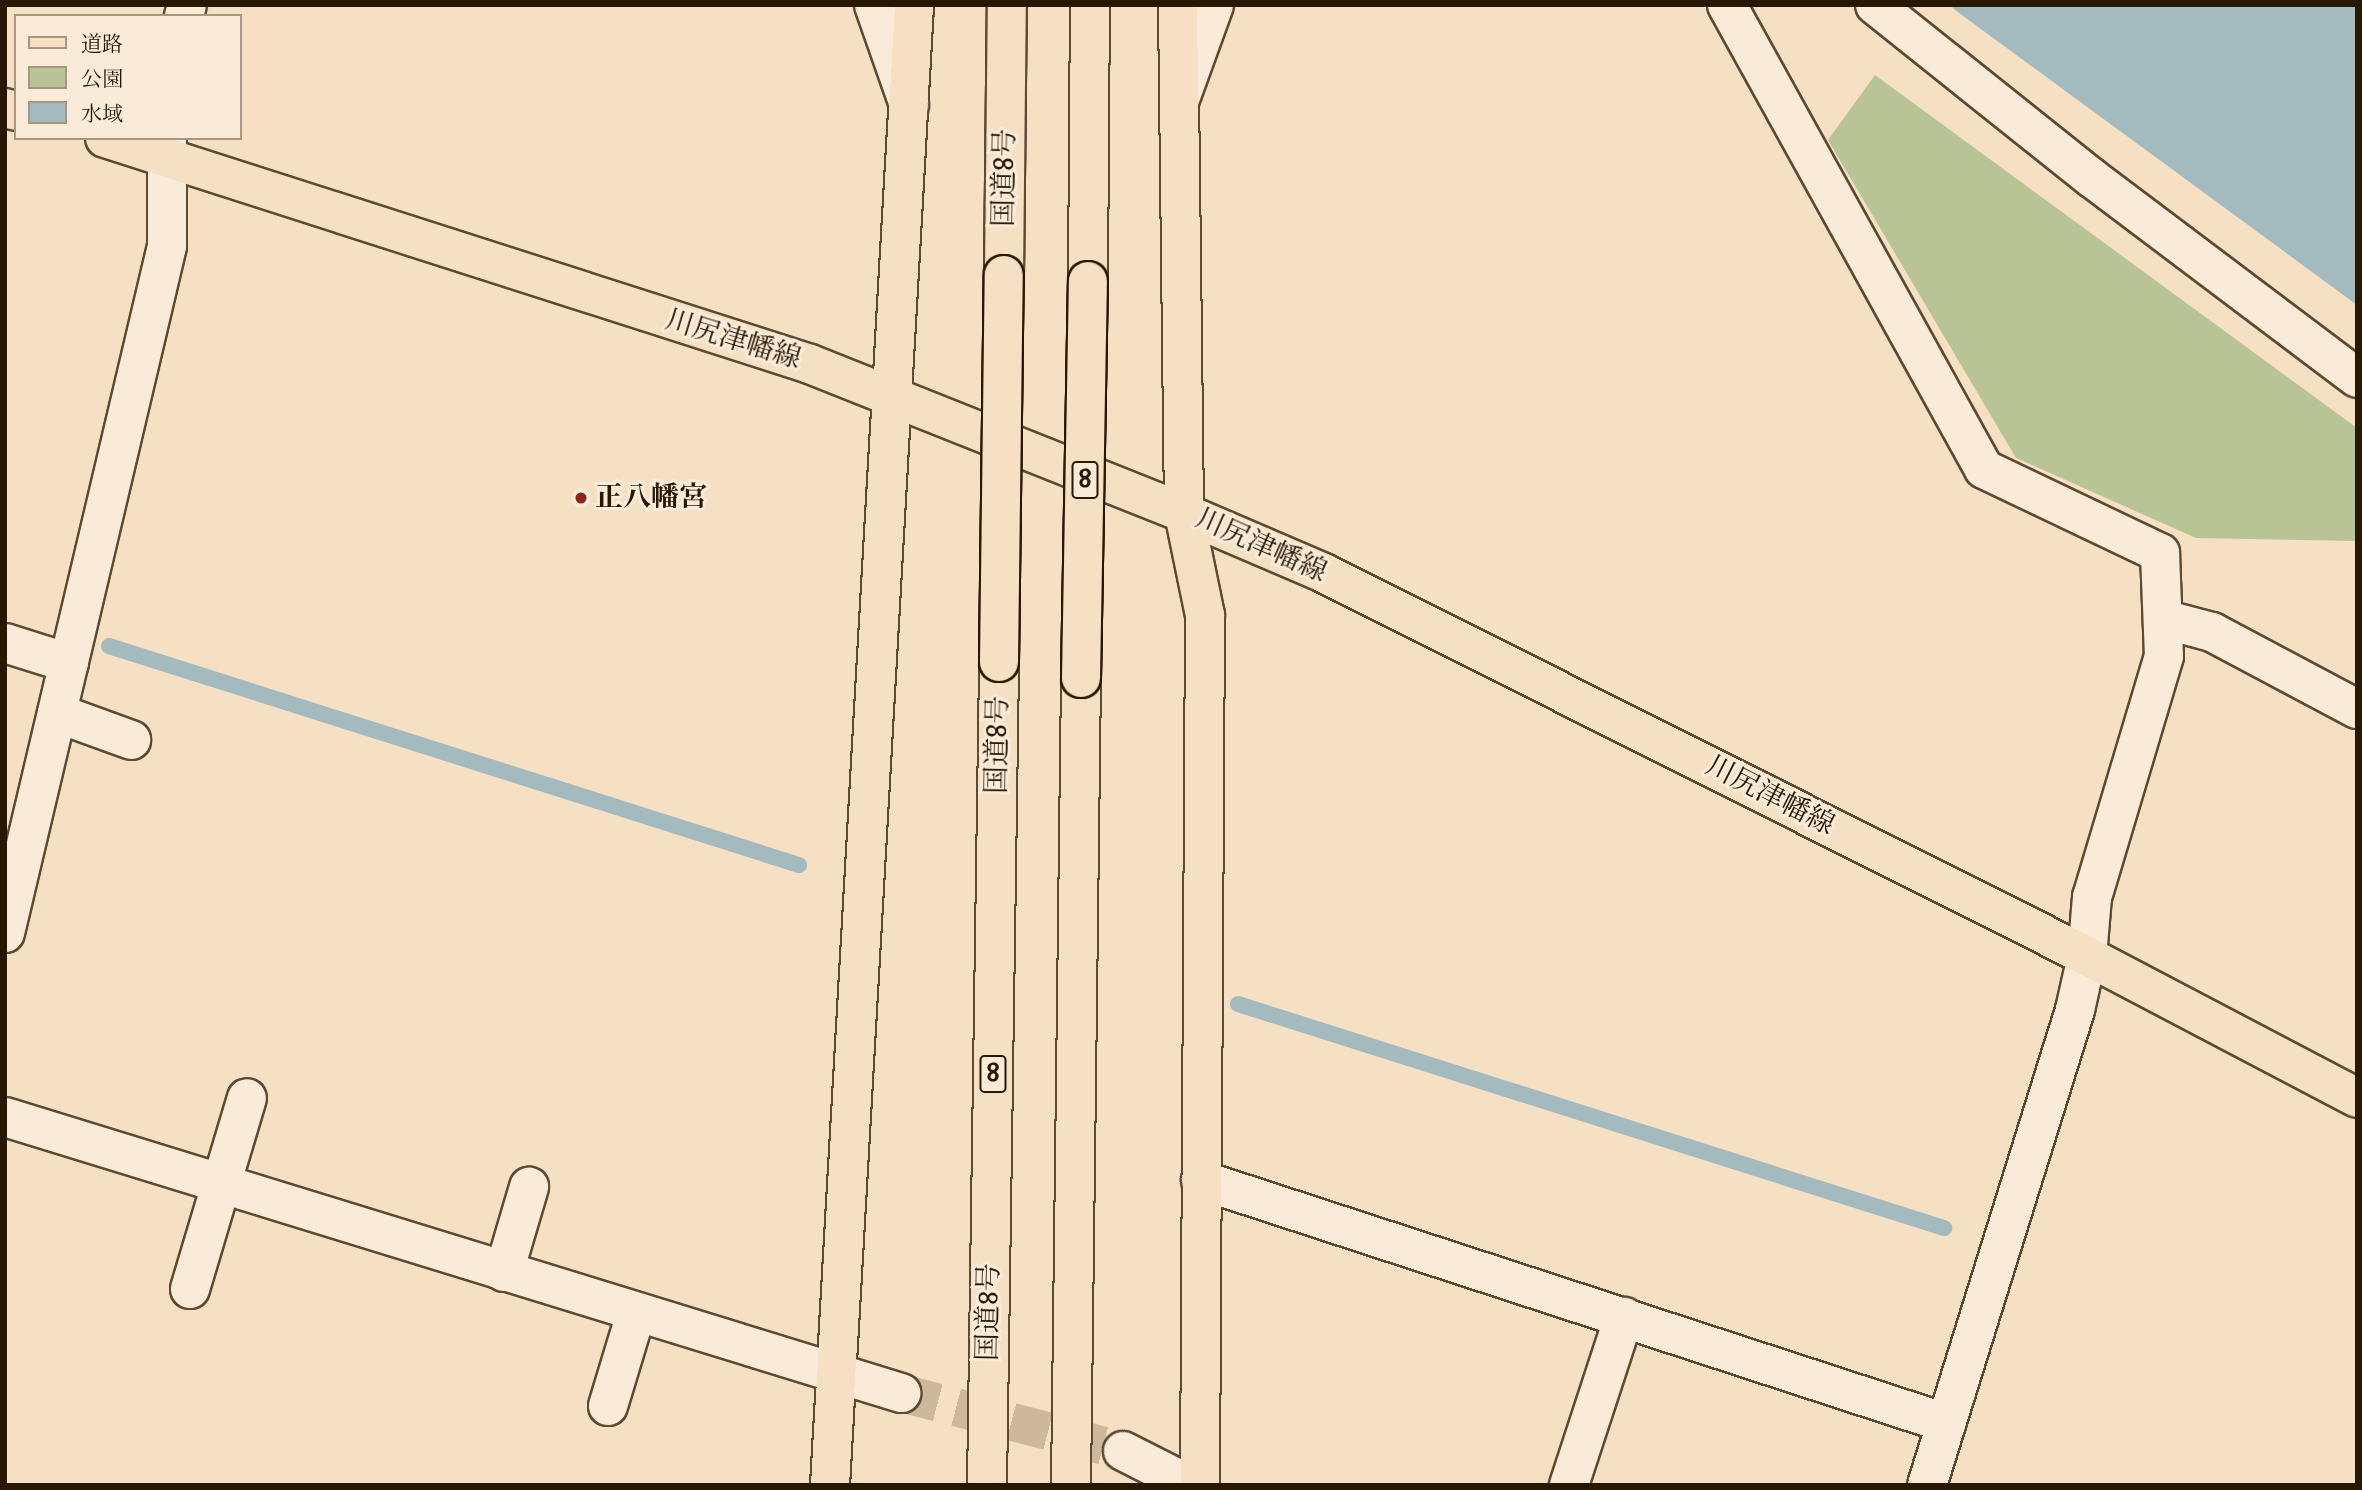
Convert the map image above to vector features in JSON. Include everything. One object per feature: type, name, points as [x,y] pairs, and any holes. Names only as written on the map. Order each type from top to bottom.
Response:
[{"type":"main road","points":[[838,1475],[839,1377],[890,396],[910,110],[914,5]]},
{"type":"main road","name":"国道8号","points":[[986,1485],[1007,5]]},
{"type":"main road","name":"8","points":[[1071,1485],[1090,5]]},
{"type":"main road","points":[[1178,5],[1184,513],[1205,615],[1200,1485]]},
{"type":"main road","name":"川尻津幡線","points":[[118,140],[168,148],[810,364],[1184,513],[1324,573],[2087,956],[2357,1098]]},
{"type":"street","points":[[874,5],[910,110]]},
{"type":"street","points":[[1179,100],[1214,5]]},
{"type":"street","points":[[1727,5],[1984,469],[2160,553],[2164,656],[2092,897],[2087,956],[2075,1010],[1927,1485]]},
{"type":"street","points":[[1875,5],[2092,178],[2357,378]]},
{"type":"street","points":[[5,933],[167,246],[168,148]]},
{"type":"street","points":[[2163,619],[2212,632],[2357,709]]},
{"type":"street","points":[[5,643],[69,663]]},
{"type":"street","points":[[57,713],[131,740]]},
{"type":"street","points":[[190,1289],[247,1098]]},
{"type":"street","points":[[5,1117],[901,1394]]},
{"type":"street","points":[[1202,1180],[1946,1423]]},
{"type":"street","points":[[504,1272],[529,1186]]},
{"type":"street","points":[[608,1406],[636,1313]]},
{"type":"street","points":[[1569,1485],[1624,1317]]},
{"type":"street","points":[[1123,1451],[1190,1485]]},
{"type":"green space","points":[[1875,75],[2357,428],[2357,541],[2196,538],[2016,458],[1828,140]]},
{"type":"water","points":[[1950,5],[2357,5],[2357,305],[1955,10]]},
{"type":"waterway","points":[[109,646],[799,865]]},
{"type":"waterway","points":[[1238,1004],[1944,1228]]},
{"type":"tunnel","points":[[901,1393],[1123,1451]]},
{"type":"place","name":"正八幡宮","points":[[581,498]]}]
